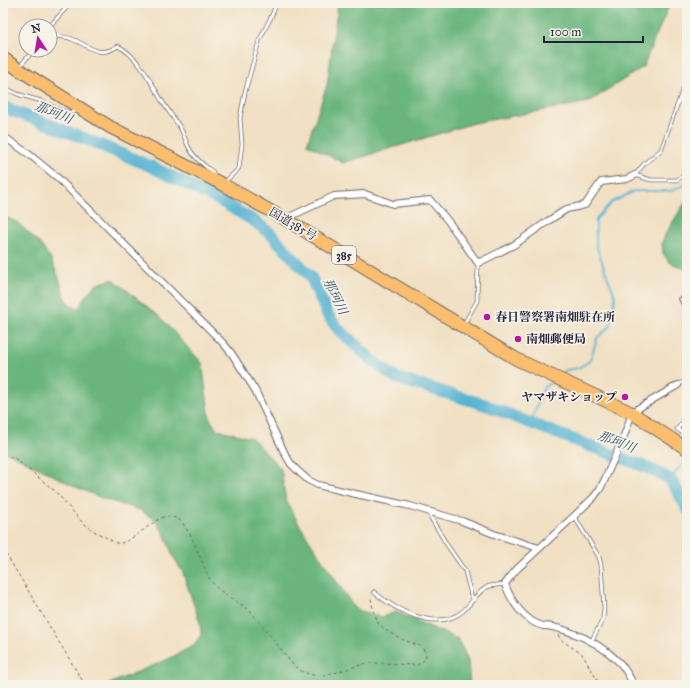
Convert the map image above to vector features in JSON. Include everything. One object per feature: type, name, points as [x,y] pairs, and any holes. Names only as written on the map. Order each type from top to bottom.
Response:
[{"type":"highway","name":"国道385号","points":[[3,58],[110,127],[218,182],[285,219],[518,360],[632,413],[686,442]]},
{"type":"street","points":[[3,136],[30,155],[58,178],[224,344],[255,390],[291,464],[308,480],[332,489],[430,511],[462,521],[494,534],[539,548]]},
{"type":"street","points":[[285,219],[334,196],[365,194],[392,204],[430,200],[448,221],[478,263],[514,245],[567,209],[585,205],[601,182],[627,179],[635,175]]},
{"type":"street","points":[[634,685],[620,663],[597,646],[569,631],[544,626],[534,622],[525,615],[516,606],[505,584],[539,548],[593,498],[605,479],[626,433],[632,413],[637,408],[678,385]]},
{"type":"lane","points":[[57,18],[72,3]]},
{"type":"lane","points":[[58,36],[66,37],[98,51],[108,50],[118,46],[123,48],[146,74],[167,109],[180,127],[192,153],[213,172],[218,182],[239,168],[242,144],[240,118],[248,76],[259,41],[276,5],[279,3]]},
{"type":"lane","points":[[18,69],[27,58]]},
{"type":"lane","points":[[687,83],[683,89],[661,150],[644,164],[635,175],[651,180],[677,180],[687,173]]},
{"type":"lane","points":[[3,86],[20,96],[41,101],[66,111],[75,112],[78,110],[78,106]]},
{"type":"lane","points":[[463,326],[477,301],[478,263]]},
{"type":"lane","points":[[678,385],[687,379]]},
{"type":"lane","points":[[686,442],[676,429],[684,421],[687,423]]},
{"type":"lane","points":[[430,511],[431,518],[465,571],[471,595],[474,600]]},
{"type":"lane","points":[[574,516],[599,557],[601,565],[604,608],[603,619],[590,642]]},
{"type":"lane","points":[[374,592],[384,600],[420,618],[444,619],[462,612],[486,588],[505,584]]},
{"type":"path","points":[[3,455],[16,459],[55,491],[81,521],[94,531],[116,543],[122,543],[129,540],[163,517],[170,516],[176,518],[190,534],[210,580],[218,590],[253,614],[294,666],[303,672],[324,676],[367,663],[382,662],[418,665],[424,659],[426,655],[420,646],[388,632],[378,623],[373,610],[371,598],[374,592]]},
{"type":"path","points":[[3,549],[85,685]]},
{"type":"path","points":[[551,627],[562,640],[582,654],[600,685]]},
{"type":"shaded area","points":[[687,281],[687,332],[664,297],[671,290]]},
{"type":"green space","points":[[338,3],[670,3],[643,67],[589,102],[474,123],[343,163],[307,144],[327,85]]},
{"type":"green space","points":[[687,199],[687,270],[669,262],[663,253],[662,243],[666,233]]},
{"type":"green space","points":[[3,216],[18,223],[40,244],[51,259],[66,301],[78,309],[95,285],[113,279],[160,317],[202,363],[210,419],[216,429],[252,438],[281,469],[286,501],[302,529],[355,609],[382,617],[396,612],[458,639],[468,661],[470,685],[106,685],[164,661],[193,646],[201,635],[200,623],[183,573],[173,556],[164,533],[155,520],[140,510],[104,499],[78,488],[3,450]]},
{"type":"building","points":[[687,294],[687,308],[684,310],[678,298]]},
{"type":"waterway","name":"那珂川","points":[[3,106],[150,166],[219,200],[254,221],[270,233],[311,277],[327,314],[338,329],[374,362],[396,378],[486,405],[648,468],[670,479],[687,509]]},
{"type":"waterway","points":[[561,374],[566,370],[578,368],[590,361],[597,338],[610,326],[614,313],[615,296],[596,245],[596,219],[611,203],[634,191],[671,191],[684,185],[687,179]]},
{"type":"waterway","points":[[530,423],[544,387],[553,381]]},
{"type":"waterway","points":[[670,479],[687,459]]},
{"type":"place","name":"春日警察署南畑駐在所","points":[[487,317]]},
{"type":"place","name":"南畑郵便局","points":[[518,339]]},
{"type":"place","name":"ヤマザキショップ","points":[[625,397]]}]
